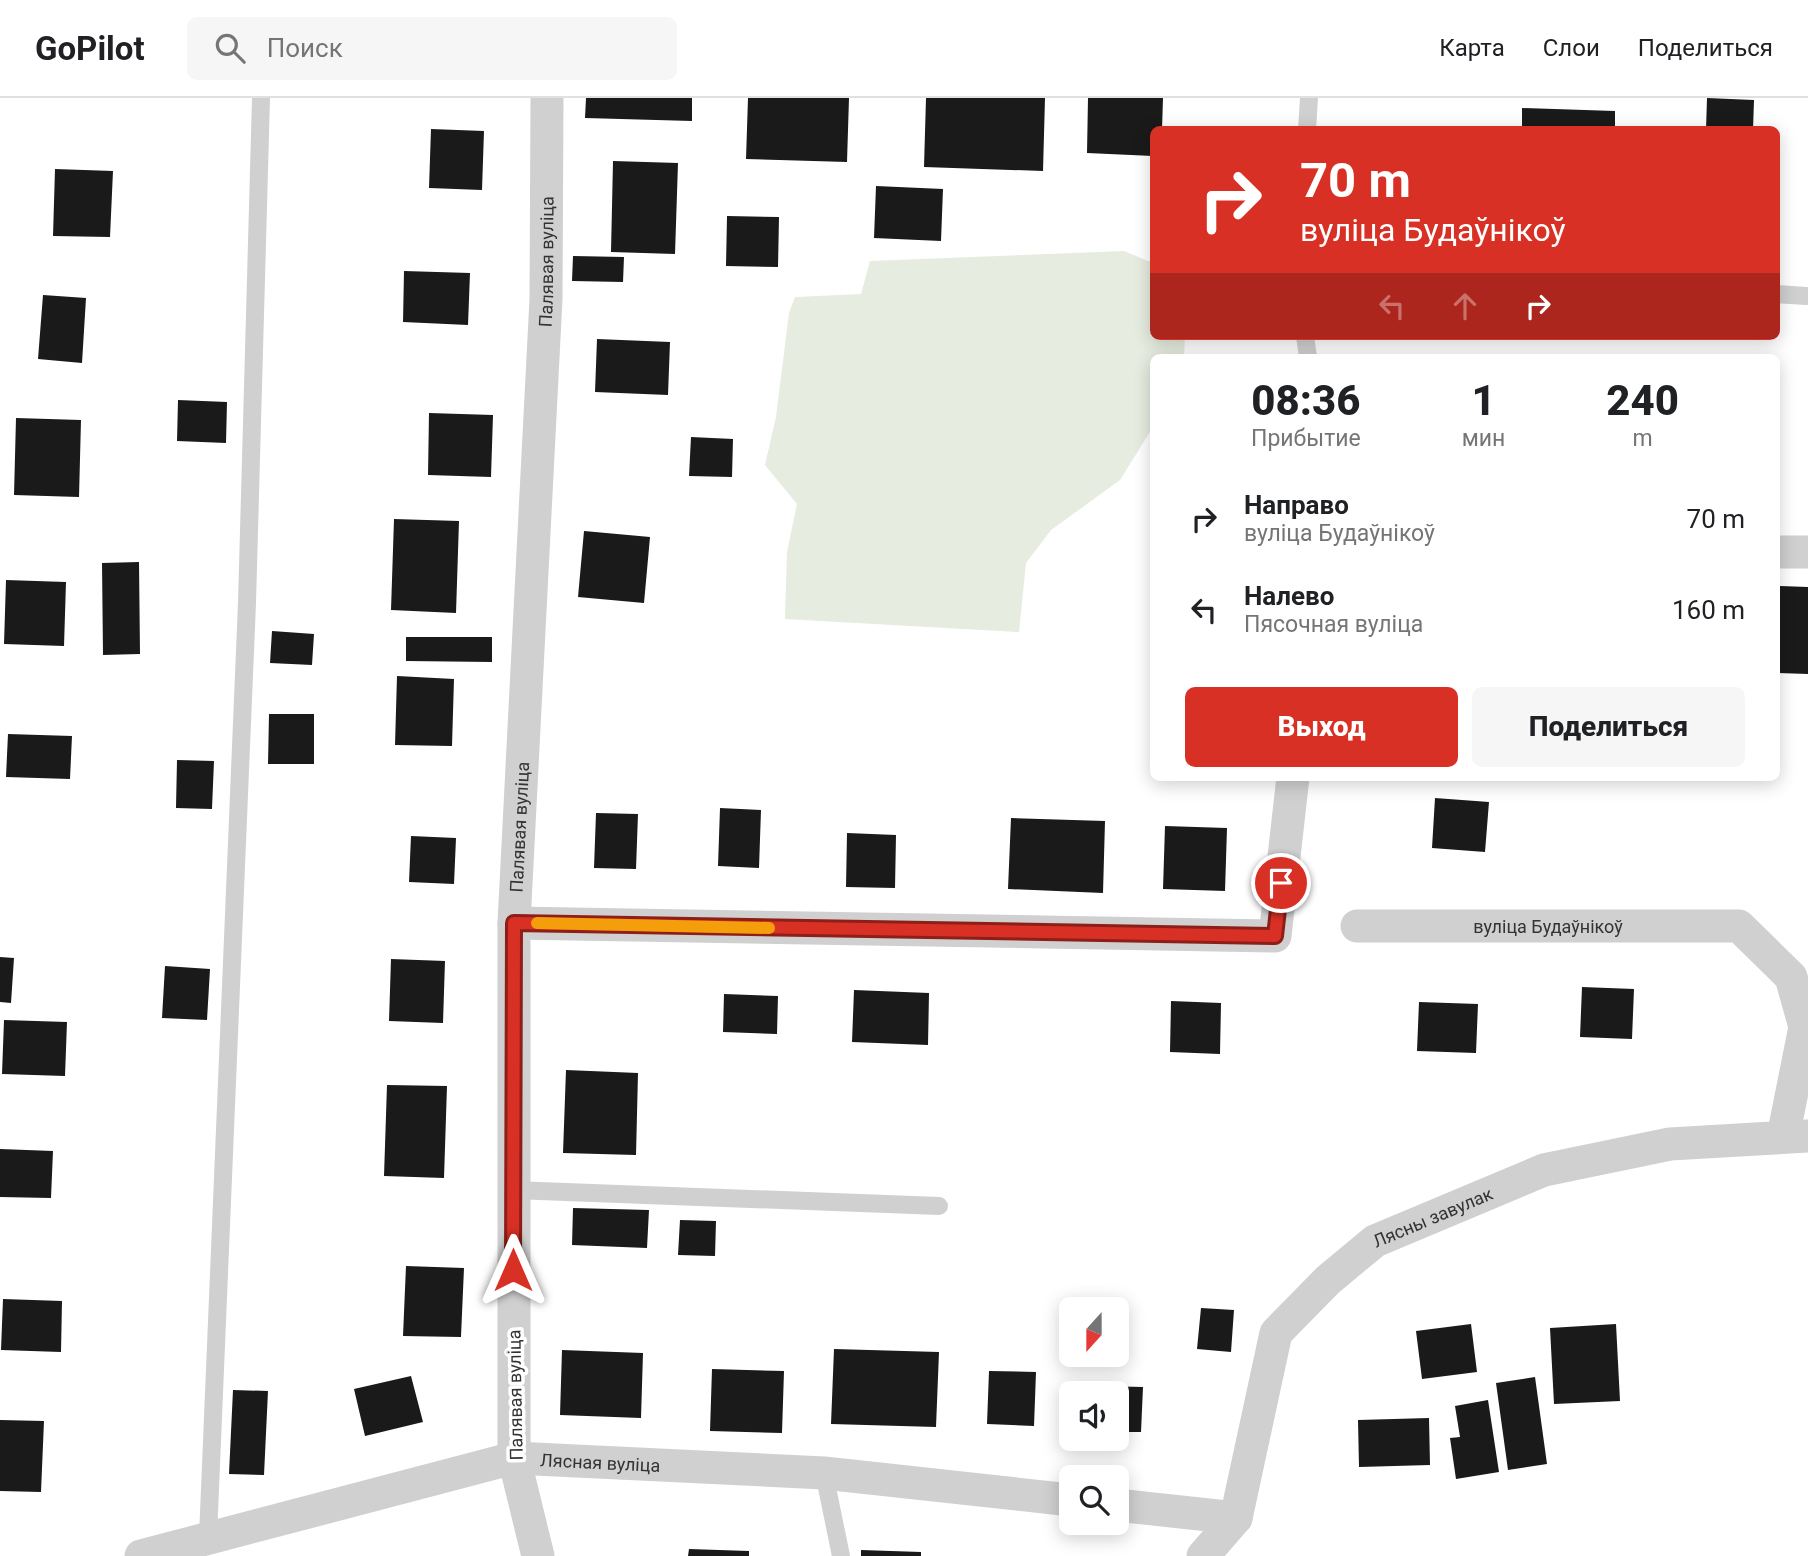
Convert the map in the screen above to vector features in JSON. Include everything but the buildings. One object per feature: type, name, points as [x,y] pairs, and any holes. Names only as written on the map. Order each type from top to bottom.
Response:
[{"type":"street","name":"Палявая вуліца","points":[[538,1556],[514,1458],[514,923],[546,299],[547,98]]},
{"type":"street","points":[[1780,552],[1808,552]]},
{"type":"street","points":[[514,923],[1275,936],[1293,781]]},
{"type":"street","name":"вуліца Будаўнікоў","points":[[1357,926],[1738,926],[1791,977],[1807,1025]]},
{"type":"street","points":[[1795,1136],[1807,1025]]},
{"type":"street","name":"Лясны завулак","points":[[1236,1518],[1276,1333],[1328,1280],[1376,1241],[1544,1170],[1670,1144],[1795,1136]]},
{"type":"street","name":"Лясная вуліца","points":[[141,1556],[514,1458],[824,1473],[1059,1499]]},
{"type":"street","points":[[1129,1506],[1236,1518]]},
{"type":"street","points":[[1203,1556],[1236,1518]]},
{"type":"lane","points":[[208,1537],[247,603],[261,98]]},
{"type":"lane","points":[[1307,126],[1309,98]]},
{"type":"lane","points":[[1780,294],[1806,296]]},
{"type":"lane","points":[[513,1190],[939,1206]]},
{"type":"lane","points":[[824,1473],[841,1556]]},
{"type":"shaded area","points":[[1124,251],[1150,262],[1150,340],[1185,340],[1184,354],[1150,354],[1150,432],[1120,480],[1051,530],[1026,563],[1019,632],[785,619],[787,552],[797,504],[765,465],[776,417],[789,313],[795,297],[861,294],[870,261]]},
{"type":"slow traffic","points":[[537,923],[769,928]]},
{"type":"route","points":[[513,1270],[514,923],[1275,936],[1281,883]]}]
